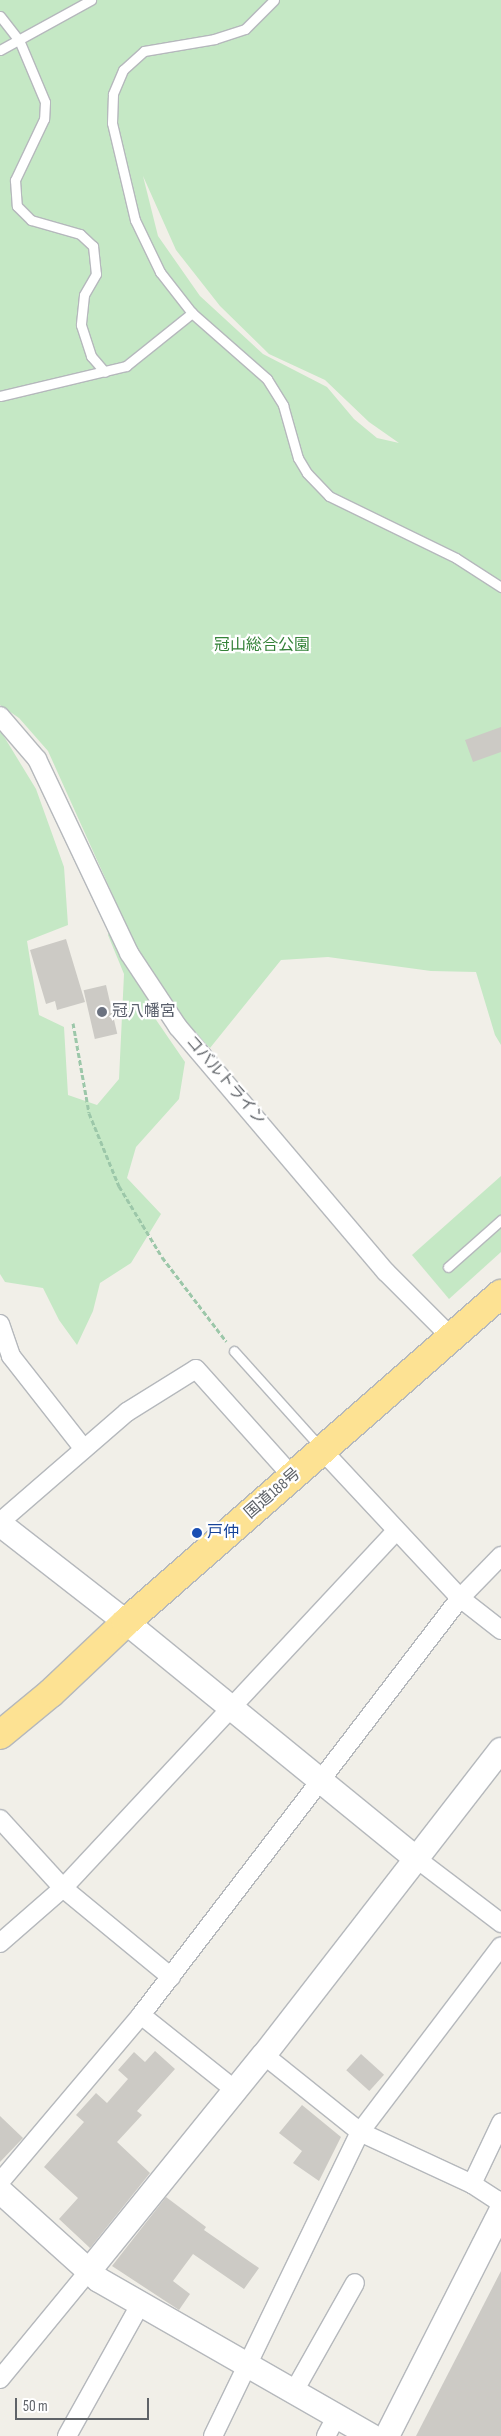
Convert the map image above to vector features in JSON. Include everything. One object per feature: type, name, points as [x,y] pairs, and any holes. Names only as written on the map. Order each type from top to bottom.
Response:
[{"type":"highway","name":"国道188号","points":[[0,1735],[51,1693],[126,1622],[501,1294]]},
{"type":"street","name":"コバルトライン","points":[[0,716],[37,758],[129,953],[178,1027],[386,1272],[452,1338]]},
{"type":"street","points":[[0,1324],[6,1357],[84,1449]]},
{"type":"street","points":[[293,1477],[196,1369],[127,1412],[0,1523],[126,1622],[417,1859],[501,1923]]},
{"type":"street","points":[[322,1450],[396,1532],[460,1598],[501,1630]]},
{"type":"street","points":[[0,1943],[63,1888],[396,1532]]},
{"type":"street","points":[[0,2182],[171,1978],[460,1598],[501,1556]]},
{"type":"street","points":[[0,2379],[264,2056],[501,1750]]},
{"type":"street","points":[[0,1819],[63,1888],[171,1978]]},
{"type":"street","points":[[213,2436],[360,2132],[501,1946]]},
{"type":"street","points":[[141,2015],[235,2090]]},
{"type":"street","points":[[264,2056],[360,2132],[472,2184],[497,2200],[501,2211],[387,2436]]},
{"type":"street","points":[[472,2184],[501,2123]]},
{"type":"street","points":[[0,2191],[88,2272],[140,2305],[293,2393],[331,2426],[371,2436]]},
{"type":"street","points":[[293,2393],[354,2283]]},
{"type":"street","points":[[67,2436],[140,2305]]},
{"type":"lane","points":[[0,50],[91,0]]},
{"type":"lane","points":[[274,0],[245,29],[215,39],[174,43],[144,51],[123,70],[113,94],[112,123],[135,220],[160,272],[192,313],[267,379],[283,405],[298,458],[307,473],[329,496],[456,558],[501,587]]},
{"type":"lane","points":[[0,16],[19,40],[45,102],[44,119],[16,180],[17,206],[31,220],[80,234],[93,246],[96,274],[84,295],[81,325],[91,356],[105,372]]},
{"type":"lane","points":[[0,396],[126,366],[192,313]]},
{"type":"lane","points":[[448,1267],[501,1220]]},
{"type":"lane","points":[[234,1351],[322,1450]]},
{"type":"path","points":[[73,1023],[89,1113],[119,1186],[162,1257],[234,1351]]},
{"type":"green space","name":"冠山総合公園","points":[[0,0],[501,0],[501,1045],[495,1035],[476,972],[431,971],[328,957],[281,960],[210,1048],[186,1024],[159,983],[150,1011],[185,1062],[179,1099],[136,1147],[127,1178],[161,1214],[131,1263],[100,1283],[93,1311],[77,1345],[59,1320],[43,1288],[5,1282],[0,1274],[0,730],[36,789],[64,867],[68,925],[27,941],[39,1015],[64,1027],[68,1095],[97,1105],[119,1079],[124,974],[108,935],[115,900],[48,751],[19,718],[0,705]],"holes":[[[143,176],[176,250],[220,306],[269,354],[325,380],[369,422],[399,443],[377,438],[354,419],[327,387],[263,354],[200,296],[158,236]]]},
{"type":"green space","points":[[501,1176],[501,1252],[449,1299],[412,1255]]},
{"type":"building","points":[[501,727],[501,752],[473,762],[465,740]]},
{"type":"building","points":[[66,939],[85,1002],[57,1010],[55,1001],[46,1004],[30,950]]},
{"type":"building","points":[[106,985],[117,1034],[95,1039],[84,990]]},
{"type":"building","points":[[155,2051],[175,2069],[137,2111],[142,2115],[117,2142],[150,2173],[90,2248],[59,2219],[78,2198],[44,2167],[84,2122],[76,2115],[96,2093],[107,2103],[128,2079],[118,2070],[134,2052],[145,2062]]},
{"type":"building","points":[[361,2054],[384,2075],[369,2091],[346,2070]]},
{"type":"building","points":[[302,2105],[341,2137],[319,2181],[293,2163],[302,2151],[279,2133]]},
{"type":"building","points":[[0,2116],[23,2138],[0,2162]]},
{"type":"building","points":[[166,2197],[206,2227],[204,2230],[259,2268],[244,2289],[193,2254],[173,2281],[190,2294],[179,2310],[112,2266]]},
{"type":"building","points":[[501,2271],[501,2436],[416,2436]]},
{"type":"place","name":"冠八幡宮","points":[[102,1012]]},
{"type":"place","name":"戸仲","points":[[197,1533]]}]
